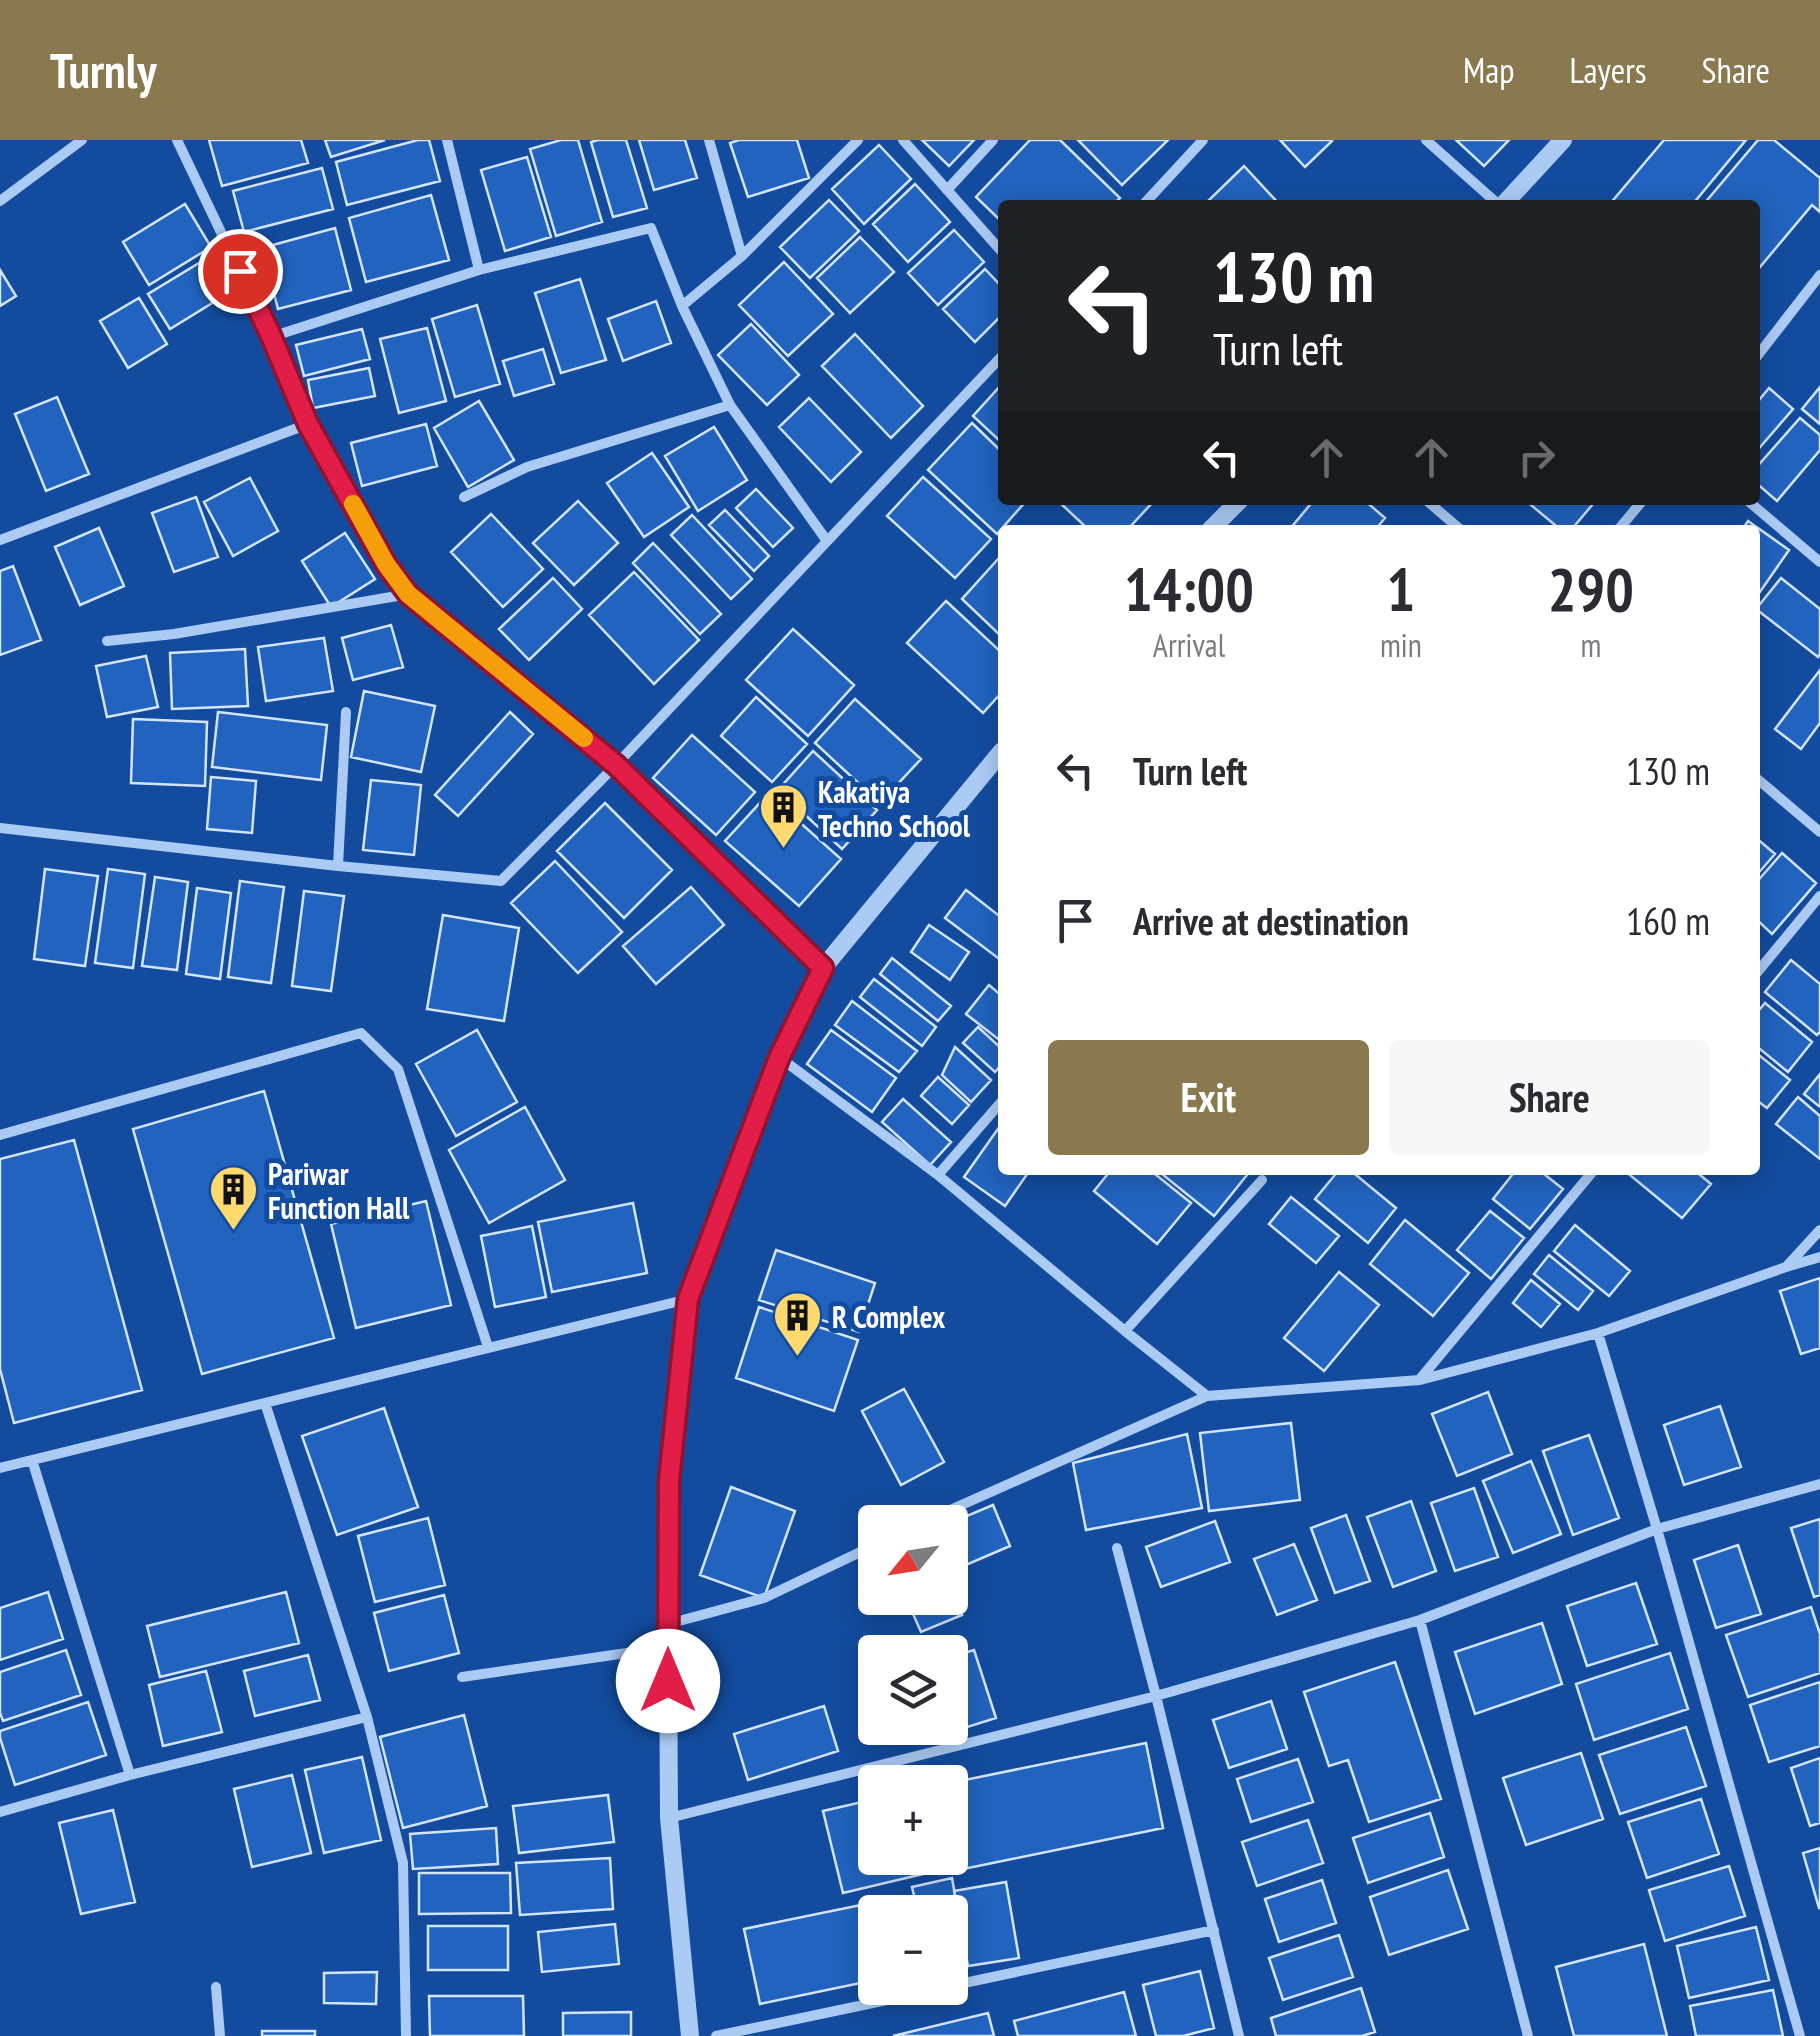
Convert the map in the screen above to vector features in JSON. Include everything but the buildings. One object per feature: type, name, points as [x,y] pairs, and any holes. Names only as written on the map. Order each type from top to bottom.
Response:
[{"type":"street","points":[[0,201],[82,140]]},
{"type":"street","points":[[178,140],[308,424],[386,564],[408,594],[616,765],[823,968]]},
{"type":"street","points":[[447,140],[479,270]]},
{"type":"street","points":[[709,140],[742,256]]},
{"type":"street","points":[[682,306],[742,256],[858,140]]},
{"type":"street","points":[[903,140],[998,247]]},
{"type":"street","points":[[947,190],[993,140]]},
{"type":"street","points":[[1148,200],[1203,140]]},
{"type":"street","points":[[1426,140],[1495,200]]},
{"type":"street","points":[[1506,200],[1563,140]]},
{"type":"street","points":[[271,336],[479,270],[650,228],[730,406],[826,541]]},
{"type":"street","points":[[1760,353],[1815,291],[1820,275]]},
{"type":"street","points":[[0,828],[501,881],[616,765],[998,360]]},
{"type":"street","points":[[464,497],[526,467],[730,406]]},
{"type":"street","points":[[0,540],[308,424]]},
{"type":"street","points":[[1215,525],[1235,505]]},
{"type":"street","points":[[1432,505],[1455,525]]},
{"type":"street","points":[[1622,525],[1639,505]]},
{"type":"street","points":[[1752,505],[1820,562]]},
{"type":"street","points":[[106,641],[174,634],[408,594]]},
{"type":"street","points":[[338,866],[346,712]]},
{"type":"street","points":[[690,2036],[669,1818],[668,1647],[669,1480],[688,1299],[779,1058],[823,968],[998,756]]},
{"type":"street","points":[[1760,781],[1820,832]]},
{"type":"street","points":[[1760,969],[1820,896]]},
{"type":"street","points":[[0,1135],[361,1033],[398,1068],[488,1347]]},
{"type":"street","points":[[779,1058],[938,1175],[1207,1396]]},
{"type":"street","points":[[938,1175],[998,1106]]},
{"type":"street","points":[[1420,1380],[1590,1175]]},
{"type":"street","points":[[1125,1332],[1262,1180]]},
{"type":"street","points":[[1786,1266],[1820,1230]]},
{"type":"street","points":[[961,1505],[1207,1396],[1420,1380],[1598,1334],[1820,1257]]},
{"type":"street","points":[[0,1468],[688,1299]]},
{"type":"street","points":[[1598,1334],[1800,2036]]},
{"type":"street","points":[[265,1403],[367,1717],[402,1864],[406,2036]]},
{"type":"street","points":[[32,1460],[130,1776]]},
{"type":"street","points":[[669,1818],[1156,1696],[1420,1620],[1656,1529],[1820,1484]]},
{"type":"street","points":[[1117,1548],[1239,2036]]},
{"type":"street","points":[[668,1624],[764,1598],[858,1553]]},
{"type":"street","points":[[1420,1620],[1528,2036]]},
{"type":"street","points":[[462,1677],[668,1647]]},
{"type":"street","points":[[0,1812],[367,1717]]},
{"type":"street","points":[[968,1983],[1214,1930]]},
{"type":"street","points":[[216,1987],[220,2036]]},
{"type":"street","points":[[716,2036],[862,2005]]},
{"type":"slow traffic","points":[[353,504],[386,564],[408,594],[584,738]]},
{"type":"place","name":"Kakatiya Techno School","points":[[783,850]]},
{"type":"place","name":"Pariwar Function Hall","points":[[233,1232]]},
{"type":"place","name":"R Complex","points":[[797,1358]]},
{"type":"route","points":[[240,271],[308,424],[386,564],[408,594],[616,765],[823,968],[779,1058],[688,1299],[669,1480],[668,1681]]}]
